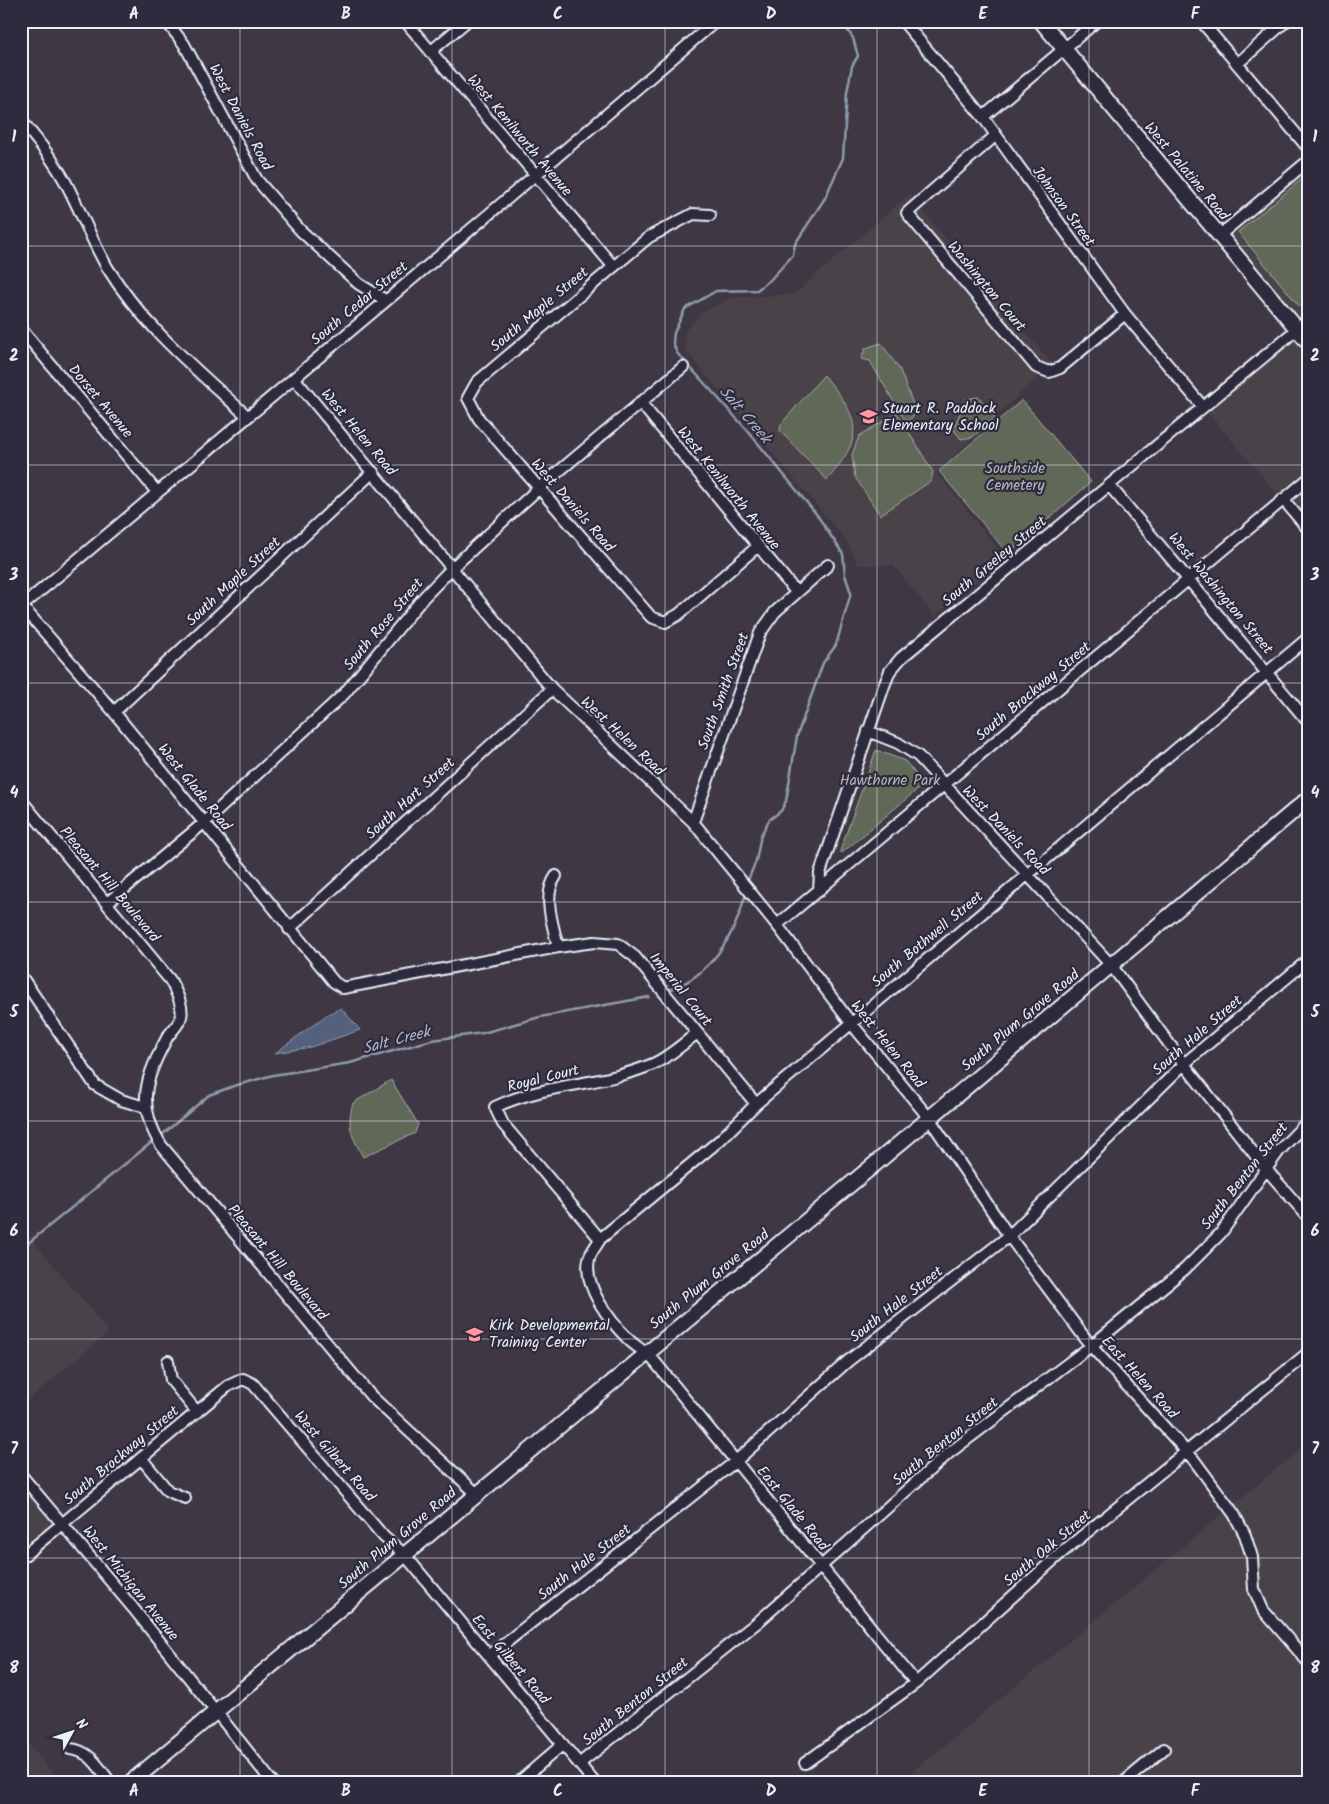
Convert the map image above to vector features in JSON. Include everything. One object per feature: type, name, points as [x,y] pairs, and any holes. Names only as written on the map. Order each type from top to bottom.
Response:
[{"type":"main road","name":"West Palatine Road","points":[[1042,21],[1308,342]]},
{"type":"main road","name":"South Plum Grove Road","points":[[130,1783],[476,1493],[929,1118],[1308,799]]},
{"type":"street","name":"West Daniels Road","points":[[166,21],[189,53],[257,180],[308,237],[359,284],[385,300]]},
{"type":"street","name":"West Kenilworth Avenue","points":[[405,21],[535,177],[613,266]]},
{"type":"street","points":[[430,52],[467,21]]},
{"type":"street","name":"South Cedar Street","points":[[22,607],[385,300],[535,177],[716,21]]},
{"type":"street","name":"Johnson Street","points":[[903,21],[983,117],[1125,314],[1202,407]]},
{"type":"street","points":[[983,117],[1097,21]]},
{"type":"street","points":[[1201,21],[1308,148]]},
{"type":"street","points":[[1237,64],[1286,21]]},
{"type":"street","points":[[21,120],[42,146],[66,183],[107,267],[134,305],[158,335],[247,416]]},
{"type":"street","name":"Washington Court","points":[[995,136],[907,213],[1036,367],[1049,372],[1060,368],[1125,314]]},
{"type":"street","points":[[1220,235],[1308,161]]},
{"type":"street","name":"South Maple Street","points":[[468,398],[477,382],[649,236],[694,214],[710,215]]},
{"type":"street","name":"South Greeley Street","points":[[819,891],[820,873],[868,731],[890,671],[901,658],[1308,320]]},
{"type":"street","name":"Dorset Avenue","points":[[21,329],[157,492]]},
{"type":"street","name":"South Rose Street","points":[[108,903],[205,822],[344,694],[423,598],[451,569],[539,488],[683,367]]},
{"type":"street","name":"West Helen Road","points":[[294,378],[552,689],[693,822],[777,925],[851,1023],[929,1118]]},
{"type":"street","name":"West Daniels Road","points":[[468,398],[479,419],[651,617],[665,622],[678,615],[758,546]]},
{"type":"street","name":"West Kenilworth Avenue","points":[[640,402],[796,592]]},
{"type":"street","name":"South Maple Street","points":[[114,712],[373,472]]},
{"type":"street","name":"South Brockway Street","points":[[777,925],[1308,479]]},
{"type":"street","name":"West Washington Street","points":[[1109,485],[1190,579],[1308,722]]},
{"type":"street","points":[[1283,499],[1308,529]]},
{"type":"street","name":"South Smith Street","points":[[693,822],[760,633],[775,612],[828,566]]},
{"type":"street","name":"West Glade Road","points":[[22,607],[114,712],[205,822],[289,929],[334,982],[343,988]]},
{"type":"street","name":"South Bothwell Street","points":[[646,1352],[629,1340],[595,1296],[588,1278],[589,1258],[600,1240],[720,1140],[756,1104],[851,1023],[1308,638]]},
{"type":"street","name":"South Hart Street","points":[[289,929],[552,689]]},
{"type":"street","name":"West Daniels Road","points":[[868,731],[909,749],[1028,874],[1111,965],[1184,1064],[1266,1169],[1308,1217]]},
{"type":"street","name":"Pleasant Hill Boulevard","points":[[21,800],[170,980],[179,1000],[181,1017],[149,1074],[145,1107],[152,1130],[161,1145],[339,1360],[384,1410],[476,1493]]},
{"type":"street","points":[[556,876],[550,886],[550,909],[558,947]]},
{"type":"street","name":"Imperial Court","points":[[343,988],[558,947],[594,942],[618,944],[635,957],[756,1104]]},
{"type":"street","name":"South Hale Street","points":[[489,1656],[736,1461],[848,1361],[1009,1236],[1184,1064],[1308,960]]},
{"type":"street","points":[[21,976],[95,1085],[121,1100],[145,1107]]},
{"type":"street","points":[[181,1017],[192,1019]]},
{"type":"street","name":"Royal Court","points":[[600,1240],[503,1124],[495,1107],[515,1098],[627,1074],[655,1063],[697,1033]]},
{"type":"street","name":"East Helen Road","points":[[929,1118],[1009,1236],[1091,1346],[1187,1452],[1234,1514],[1245,1535],[1252,1557],[1254,1589],[1263,1610],[1308,1662]]},
{"type":"street","name":"South Benton Street","points":[[579,1764],[759,1621],[949,1454],[1091,1346],[1185,1269],[1221,1234],[1266,1169],[1291,1137],[1308,1121]]},
{"type":"street","name":"East Glade Road","points":[[646,1352],[916,1683]]},
{"type":"street","name":"South Oak Street","points":[[805,1763],[916,1683],[1060,1554],[1308,1353]]},
{"type":"street","points":[[168,1361],[171,1380],[197,1412]]},
{"type":"street","name":"South Brockway Street","points":[[21,1558],[228,1386],[243,1379]]},
{"type":"street","name":"West Gilbert Road","points":[[243,1379],[253,1384],[384,1537],[404,1554]]},
{"type":"street","points":[[141,1458],[168,1490],[186,1498]]},
{"type":"street","name":"West Michigan Avenue","points":[[21,1474],[63,1523],[273,1783]]},
{"type":"street","name":"East Gilbert Road","points":[[404,1554],[595,1783]]},
{"type":"street","name":"South Benton Street","points":[[518,1783],[563,1744]]},
{"type":"street","points":[[70,1749],[82,1750],[111,1783]]},
{"type":"street","points":[[1123,1783],[1164,1749]]},
{"type":"shaded area","points":[[1308,161],[1308,529],[1203,407],[1297,329],[1220,235]]},
{"type":"shaded area","name":"Stuart R. Paddock Elementary School","points":[[909,195],[1052,364],[936,472],[1005,558],[935,616],[893,565],[858,565],[847,541],[686,351],[685,331],[702,313],[730,298],[794,294]]},
{"type":"shaded area","points":[[30,1237],[109,1332],[21,1406],[21,1245]]},
{"type":"shaded area","points":[[1308,1443],[1308,1783],[899,1783]]},
{"type":"shaded area","points":[[21,1475],[63,1523],[21,1558]]},
{"type":"shaded area","points":[[21,1735],[61,1783],[21,1783]]},
{"type":"green space","points":[[1308,174],[1308,301],[1300,307],[1238,232]]},
{"type":"green space","points":[[881,343],[900,370],[916,412],[909,421],[904,419],[870,361],[861,359],[866,348]]},
{"type":"green space","points":[[824,375],[845,403],[854,426],[853,438],[848,450],[827,480],[780,431],[781,424]]},
{"type":"green space","points":[[979,397],[995,418],[973,437],[961,439],[953,429],[966,399]]},
{"type":"green space","name":"Southside Cemetery","points":[[1022,400],[1091,482],[1008,554],[939,471]]},
{"type":"green space","points":[[897,413],[933,472],[931,481],[880,515],[855,477],[852,455],[859,436]]},
{"type":"green space","name":"Hawthorne Park","points":[[876,750],[905,761],[924,784],[842,853],[840,851]]},
{"type":"green space","points":[[391,1080],[418,1124],[415,1133],[363,1157],[351,1131],[350,1119],[353,1103]]},
{"type":"water","points":[[341,1008],[360,1030],[311,1047],[275,1053],[328,1014]]},
{"type":"waterway","name":"Salt Creek","points":[[748,880],[756,861],[761,835],[769,820],[781,811],[786,801],[797,736],[823,663],[836,645],[851,593],[845,575],[843,554],[817,515],[747,430],[677,353],[673,343],[674,333],[685,309],[716,291],[757,290],[770,280],[793,255],[795,244],[825,198],[843,158],[847,92],[852,66],[858,56],[853,38],[841,21]]},
{"type":"waterway","name":"Salt Creek","points":[[669,990],[684,984],[697,975],[719,953],[735,926],[745,896]]},
{"type":"waterway","name":"Salt Creek","points":[[163,1134],[209,1095],[273,1075],[350,1063],[432,1040],[483,1033],[540,1017],[649,997]]},
{"type":"waterway","name":"Salt Creek","points":[[21,1249],[152,1142]]},
{"type":"place","name":"Stuart R. Paddock Elementary School","points":[[868,417]]},
{"type":"place","name":"Kirk Developmental Training Center","points":[[475,1334]]}]
